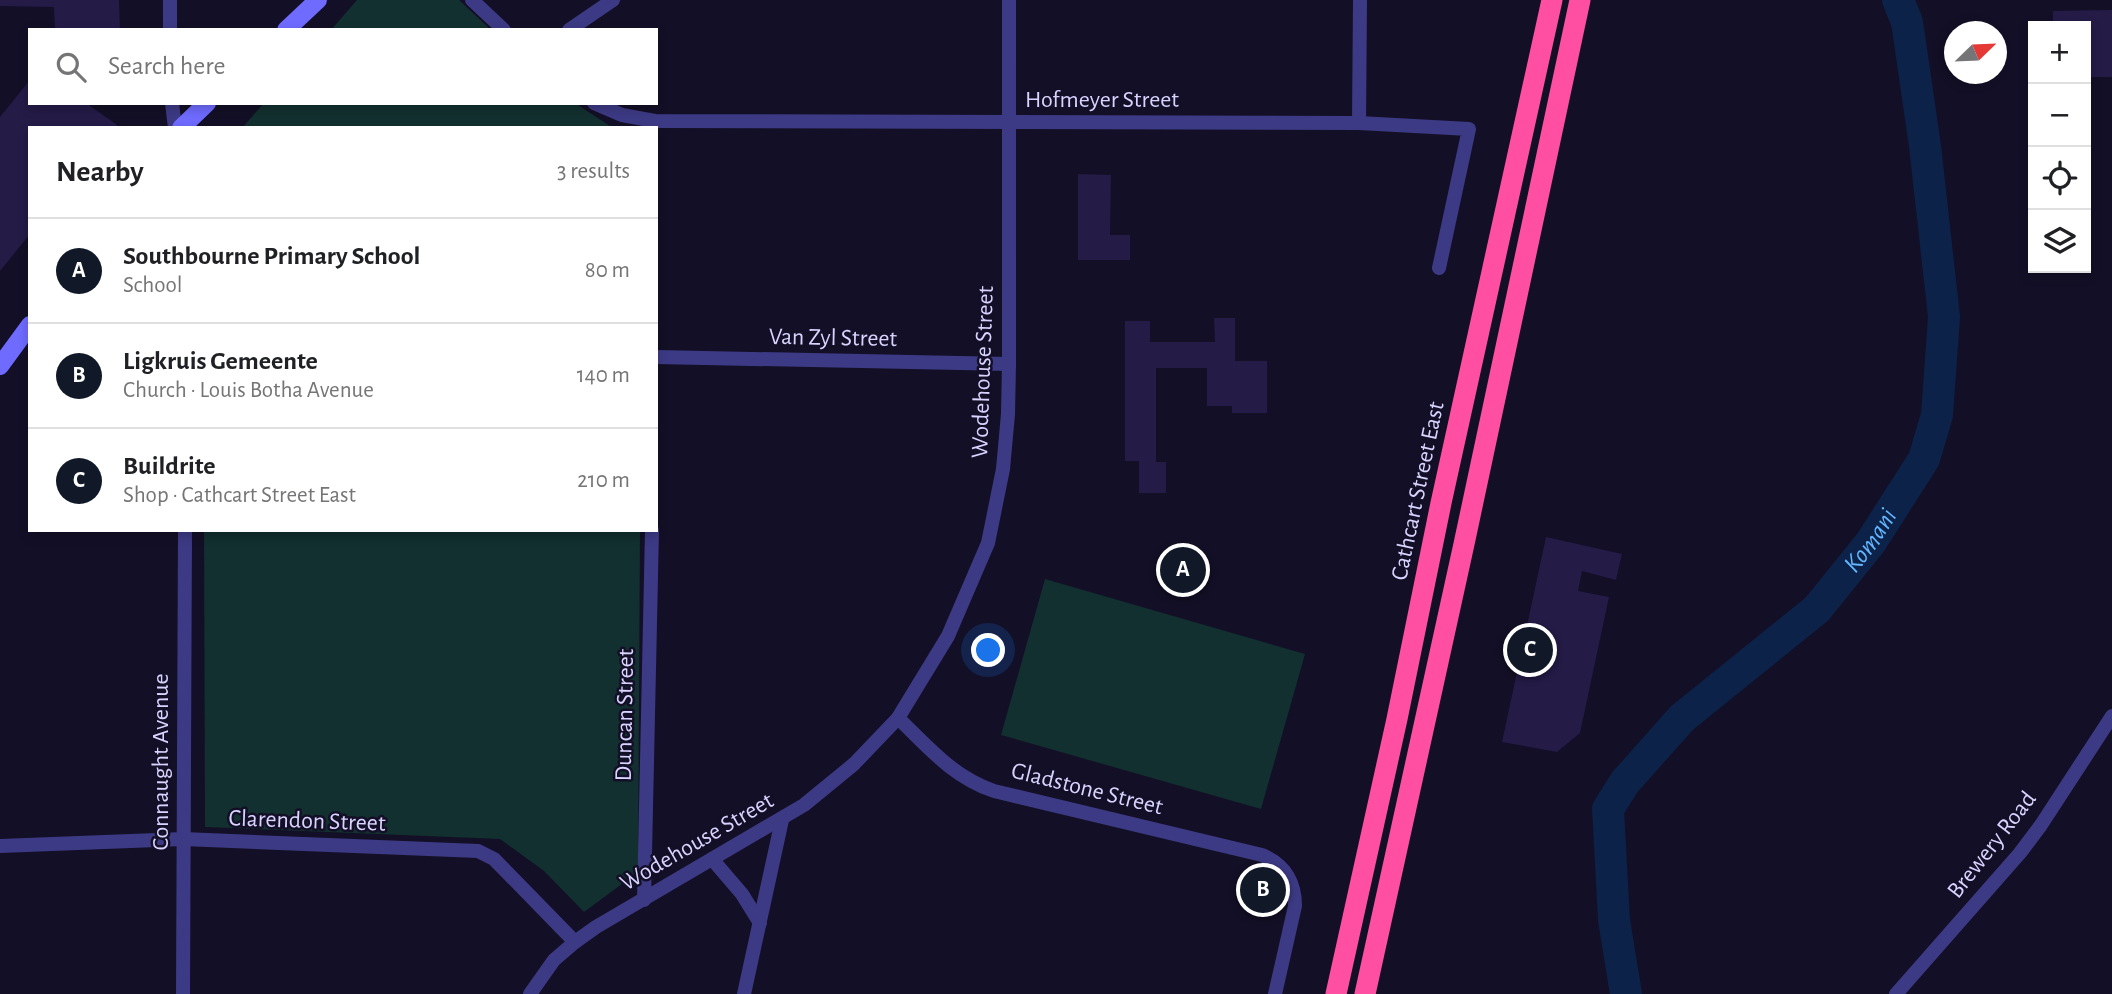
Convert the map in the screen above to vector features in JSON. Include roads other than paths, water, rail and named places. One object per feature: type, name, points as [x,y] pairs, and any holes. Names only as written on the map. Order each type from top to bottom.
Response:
[{"type":"highway","name":"Cathcart Street East","points":[[1336,994],[1552,0]]},
{"type":"highway","points":[[1365,994],[1462,557],[1580,0]]},
{"type":"street","points":[[170,0],[170,28]]},
{"type":"street","points":[[288,28],[317,0]]},
{"type":"street","points":[[472,0],[502,28]]},
{"type":"street","points":[[572,28],[613,0]]},
{"type":"street","name":"Wodehouse Street","points":[[530,994],[554,960],[596,927],[782,820],[826,789],[898,718],[948,636],[988,542],[1003,469],[1009,364],[1009,0]]},
{"type":"street","points":[[1359,123],[1360,0]]},
{"type":"street","points":[[172,105],[175,126]]},
{"type":"street","points":[[183,126],[205,105]]},
{"type":"street","name":"Hofmeyer Street","points":[[599,105],[655,125],[1359,123],[1469,129],[1439,268]]},
{"type":"street","points":[[0,366],[28,328]]},
{"type":"street","name":"Van Zyl Street","points":[[658,357],[1009,364]]},
{"type":"street","name":"Connaught Avenue","points":[[183,994],[185,532]]},
{"type":"street","name":"Duncan Street","points":[[644,900],[652,532]]},
{"type":"street","name":"Brewery Road","points":[[1896,994],[2020,853],[2112,716]]},
{"type":"street","name":"Gladstone Street","points":[[898,718],[941,759],[972,783],[994,791],[1274,860],[1294,886],[1295,906],[1275,994]]},
{"type":"street","points":[[744,994],[782,820]]},
{"type":"street","name":"Clarendon Street","points":[[0,846],[183,839],[478,851],[494,859],[575,942]]},
{"type":"street","points":[[712,859],[742,894],[760,923]]},
{"type":"waterway","name":"Komani","points":[[1626,994],[1614,920],[1608,809],[1625,782],[1682,718],[1817,609],[1871,542],[1924,459],[1937,415],[1944,317],[1925,146],[1907,22],[1898,0]]},
{"type":"place","name":"Southbourne Primary School","points":[[1183,570]]},
{"type":"place","name":"Buildrite","points":[[1530,650]]},
{"type":"place","name":"Ligkruis Gemeente","points":[[1263,890]]}]
